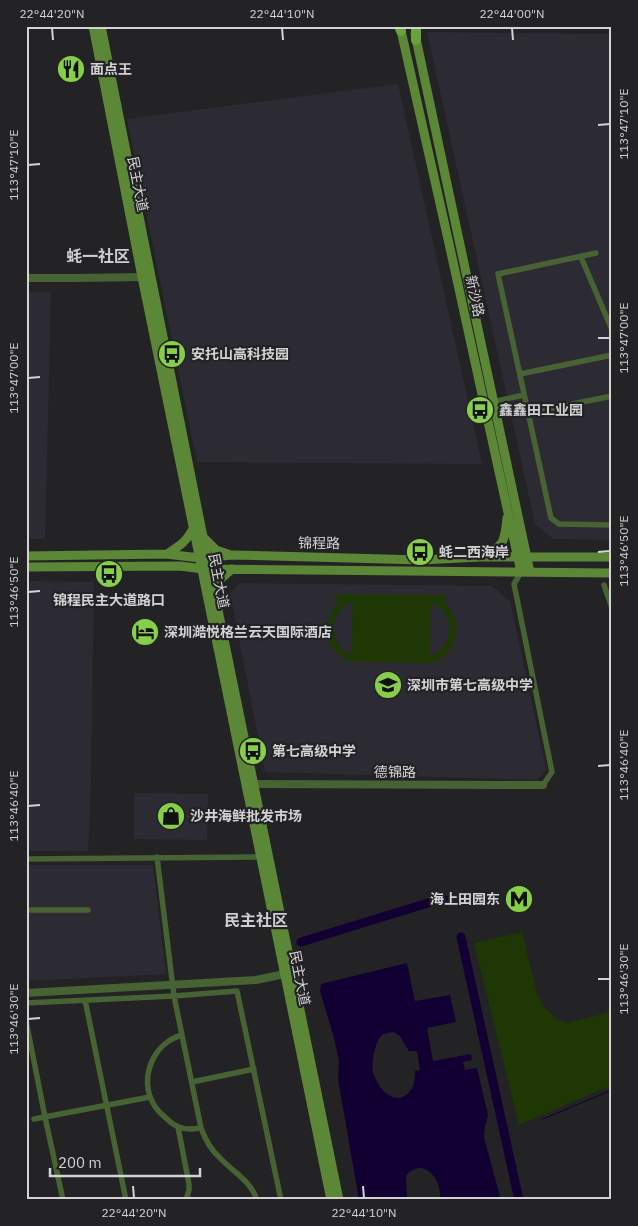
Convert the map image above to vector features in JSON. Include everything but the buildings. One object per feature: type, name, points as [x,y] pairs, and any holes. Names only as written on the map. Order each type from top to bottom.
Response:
[{"type":"main road","name":"民主大道","points":[[93,26],[203,537],[204,558]]},
{"type":"main road","name":"民主大道","points":[[102,26],[146,277],[194,527],[204,558],[289,972],[339,1200]]},
{"type":"main road","points":[[415,26],[416,40]]},
{"type":"main road","name":"新沙路","points":[[400,28],[489,402],[522,531],[523,558]]},
{"type":"main road","name":"新沙路","points":[[416,40],[489,402],[508,508],[526,572]]},
{"type":"main road","points":[[480,557],[493,552],[500,546],[506,535],[508,508]]},
{"type":"main road","points":[[166,554],[180,546],[194,527]]},
{"type":"main road","points":[[522,531],[529,546],[537,553],[548,556]]},
{"type":"main road","points":[[203,537],[216,550],[233,555]]},
{"type":"main road","name":"锦程路","points":[[26,556],[166,554],[204,558],[233,555],[422,560],[480,557],[612,557]]},
{"type":"main road","points":[[180,566],[195,574],[210,589],[232,569]]},
{"type":"main road","name":"锦程路","points":[[26,567],[180,566],[206,569],[612,572]]},
{"type":"main road","name":"民主大道","points":[[250,784],[261,857],[289,972],[331,1200]]},
{"type":"street","points":[[596,253],[498,274],[551,518],[559,524],[612,525]]},
{"type":"street","points":[[581,257],[612,330]]},
{"type":"street","points":[[26,278],[146,277]]},
{"type":"street","points":[[520,374],[612,355]]},
{"type":"street","points":[[489,402],[524,395]]},
{"type":"street","points":[[528,413],[612,396]]},
{"type":"street","points":[[526,572],[514,584],[552,772],[543,785]]},
{"type":"street","points":[[604,585],[612,608]]},
{"type":"street","name":"德锦路","points":[[250,784],[543,785]]},
{"type":"street","points":[[157,857],[174,996],[201,1128],[213,1151],[250,1186],[257,1200]]},
{"type":"street","points":[[26,859],[261,857]]},
{"type":"street","points":[[26,910],[88,910]]},
{"type":"street","points":[[26,993],[256,980],[289,972]]},
{"type":"street","points":[[26,1003],[237,991],[280,1200]]},
{"type":"street","points":[[86,1000],[126,1200]]},
{"type":"street","points":[[26,1021],[63,1200]]},
{"type":"street","points":[[182,1035],[163,1046],[154,1057],[147,1078],[147,1085],[154,1106],[178,1127],[201,1128]]},
{"type":"street","points":[[192,1082],[254,1069]]},
{"type":"street","points":[[34,1119],[150,1097]]},
{"type":"street","points":[[178,1127],[189,1184],[186,1200]]},
{"type":"shaded area","points":[[427,32],[612,34],[612,540],[553,539],[535,524]]},
{"type":"shaded area","points":[[398,84],[482,464],[197,462],[127,119]]},
{"type":"shaded area","points":[[26,292],[51,292],[45,539],[26,539]]},
{"type":"shaded area","points":[[26,581],[94,582],[91,788],[88,851],[26,851]]},
{"type":"shaded area","name":"深圳市第七高级中学","points":[[239,583],[492,586],[510,601],[546,769],[537,780],[265,772],[230,593]]},
{"type":"shaded area","name":"沙井海鲜批发市场","points":[[134,793],[208,794],[207,840],[134,839]]},
{"type":"shaded area","points":[[26,865],[153,865],[166,974],[26,981]]},
{"type":"shaded area","points":[[407,963],[415,1001],[450,995],[456,1022],[427,1028],[433,1061],[471,1054],[472,1060],[463,1062],[465,1070],[477,1068],[488,1115],[484,1137],[501,1200],[440,1200],[440,1192],[435,1178],[425,1169],[419,1168],[412,1170],[406,1176],[407,1200],[359,1200],[338,1079],[339,1061],[320,991],[321,984]],"holes":[[[393,1032],[399,1035],[409,1051],[417,1051],[420,1070],[415,1071],[414,1084],[409,1093],[395,1098],[381,1088],[373,1072],[373,1063],[374,1052],[382,1035]]]},
{"type":"green space","points":[[336,594],[446,595],[446,601],[444,602],[451,609],[455,618],[456,636],[448,652],[441,659],[432,663],[355,662],[336,653],[328,637],[329,618],[333,609],[340,601],[335,601]],"holes":[[[353,602],[351,654],[343,650],[338,644],[334,628],[339,612],[344,606]],[[431,604],[445,614],[449,629],[448,638],[444,645],[438,652],[430,656]]]},
{"type":"green space","points":[[522,932],[541,1003],[556,1019],[568,1023],[612,1011],[612,1085],[519,1125],[474,943]]},
{"type":"waterway","points":[[301,942],[441,899],[448,903]]},
{"type":"waterway","points":[[461,937],[519,1200]]},
{"type":"waterway","points":[[543,1119],[612,1090]]},
{"type":"place","name":"面点王","points":[[71,69]]},
{"type":"place","name":"安托山高科技园","points":[[172,354]]},
{"type":"place","name":"鑫鑫田工业园","points":[[480,410]]},
{"type":"place","name":"蚝二西海岸","points":[[420,552]]},
{"type":"place","name":"锦程民主大道路口","points":[[109,574]]},
{"type":"place","name":"深圳澔悦格兰云天国际酒店","points":[[145,632]]},
{"type":"place","name":"深圳市第七高级中学","points":[[388,685]]},
{"type":"place","name":"第七高级中学","points":[[253,751]]},
{"type":"place","name":"沙井海鲜批发市场","points":[[171,816]]},
{"type":"place","name":"海上田园东","points":[[519,899]]},
{"type":"district","name":"蚝一社区","points":[[98,256]]},
{"type":"district","name":"民主社区","points":[[256,920]]}]
